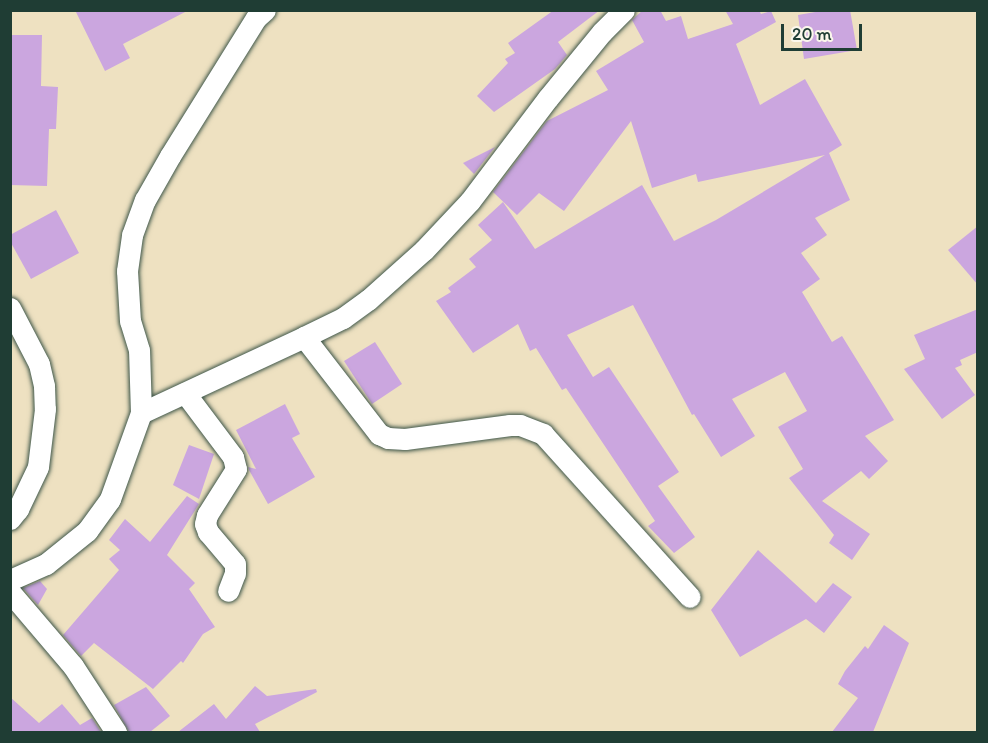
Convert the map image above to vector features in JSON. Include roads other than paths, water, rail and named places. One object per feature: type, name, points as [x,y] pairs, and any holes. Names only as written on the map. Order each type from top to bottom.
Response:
[{"type":"street","points":[[10,580],[46,564],[87,531],[110,500],[141,413],[139,350],[130,321],[127,271],[132,235],[145,200],[170,156],[256,18],[265,10]]},
{"type":"street","points":[[141,413],[343,318],[368,300],[424,250],[470,201],[548,98],[602,32],[624,10]]},
{"type":"street","points":[[10,308],[39,364],[44,386],[45,410],[38,467],[18,509],[10,519]]},
{"type":"street","points":[[304,337],[379,434],[388,438],[405,439],[510,424],[543,434],[690,597]]},
{"type":"street","points":[[185,393],[233,457],[236,469],[207,515],[205,524],[208,532],[235,564],[236,573],[228,591]]},
{"type":"street","points":[[10,592],[73,666],[116,732]]}]
